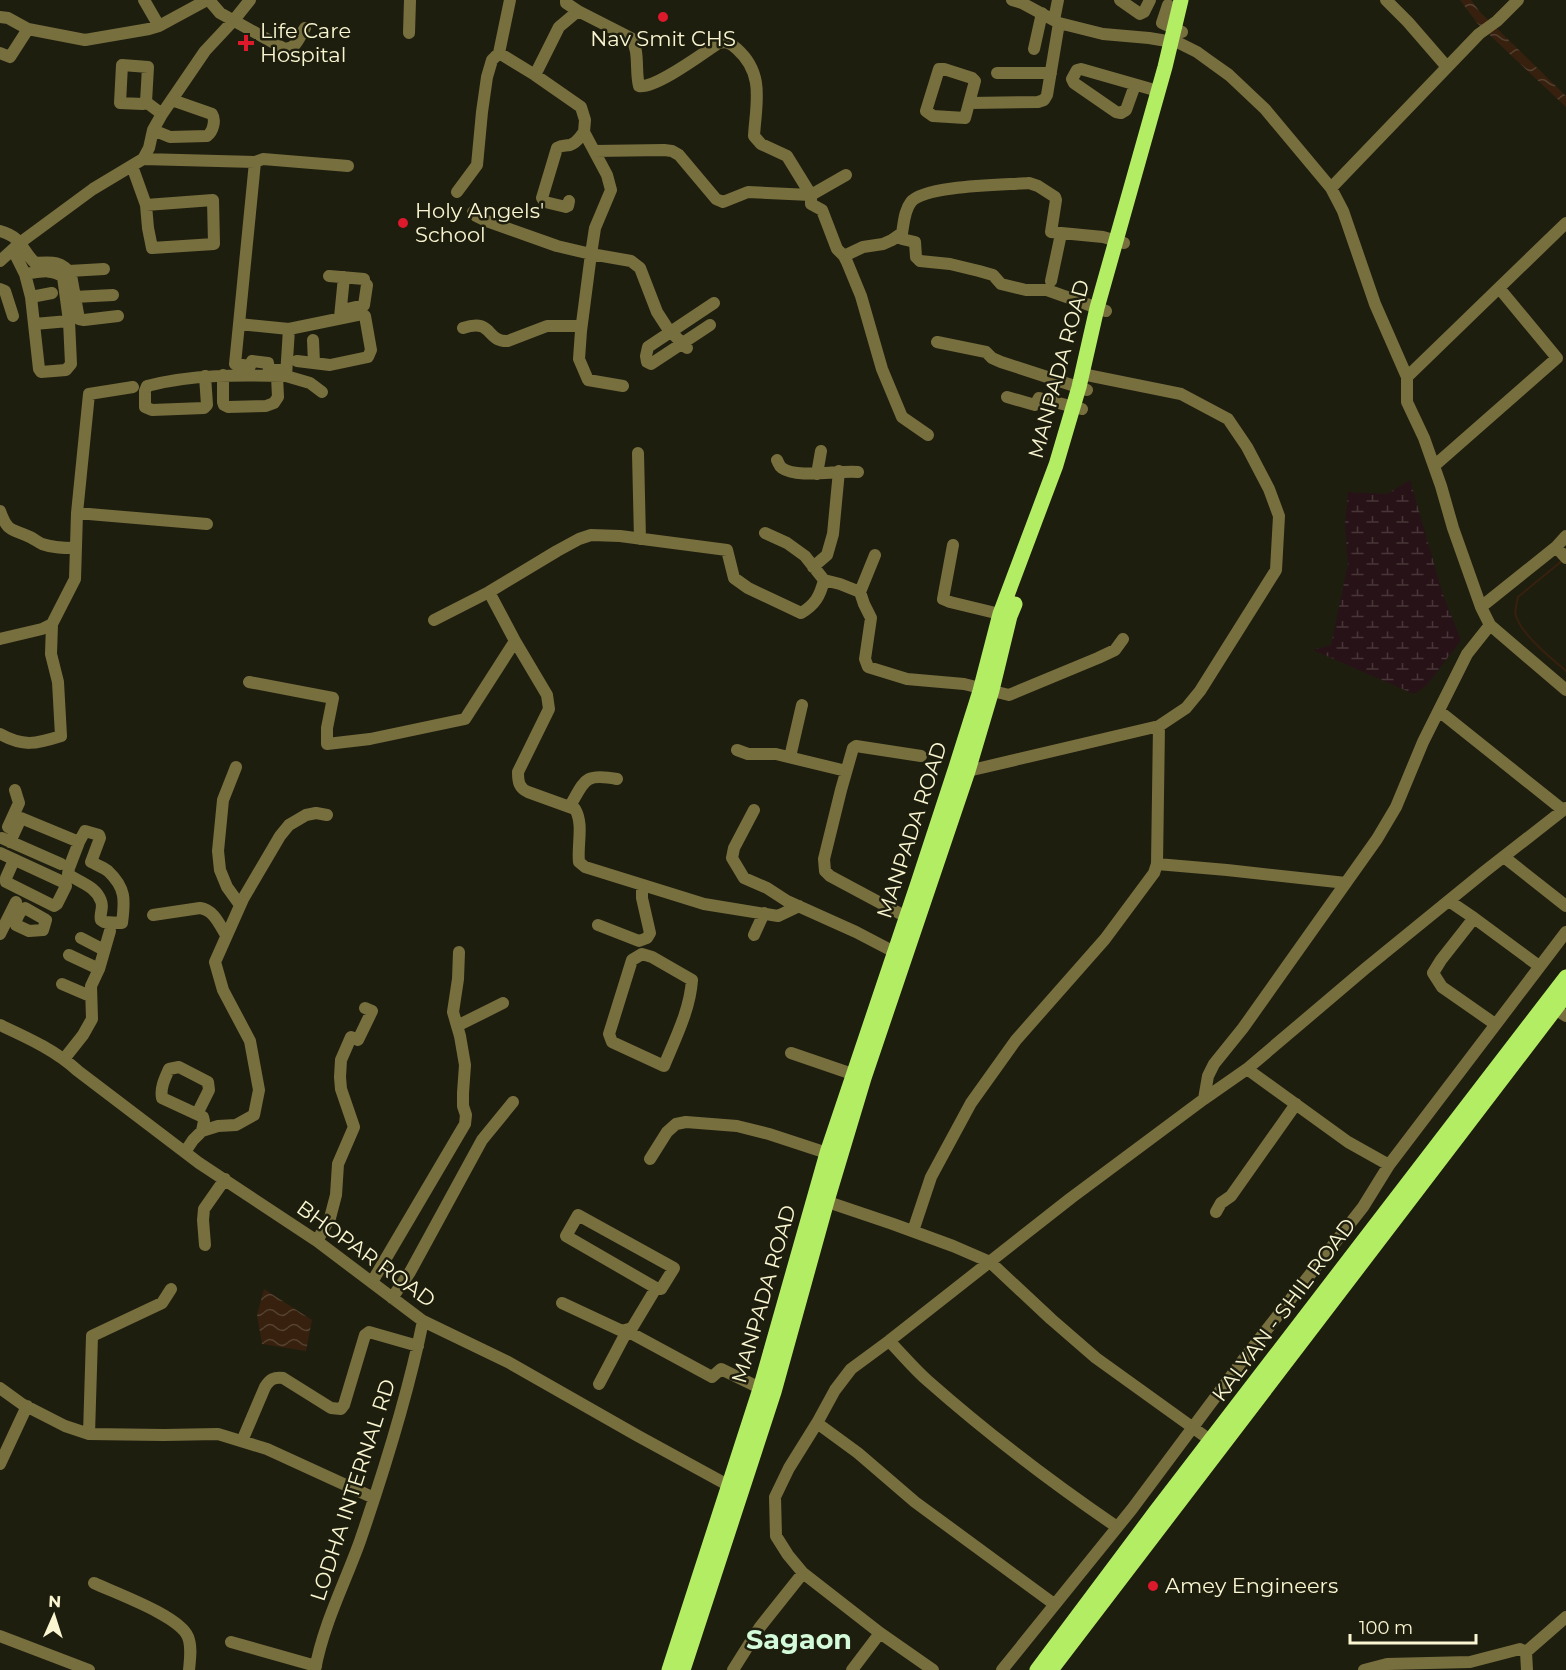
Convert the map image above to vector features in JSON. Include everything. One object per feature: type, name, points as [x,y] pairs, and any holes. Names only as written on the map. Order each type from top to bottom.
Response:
[{"type":"main road","name":"MANPADA ROAD","points":[[1156,110],[1158,92],[1176,36],[1191,0]]},
{"type":"main road","name":"MANPADA ROAD","points":[[669,1670],[735,1488],[767,1391],[789,1292],[858,1076],[962,769],[1005,615],[1051,492],[1078,408],[1176,36],[1173,4]]},
{"type":"main road","name":"KALYAN - SHIL ROAD","points":[[1051,1670],[1216,1444],[1566,977]]},
{"type":"main road","name":"KALYAN - SHIL ROAD","points":[[1037,1670],[1561,1012],[1566,994]]},
{"type":"main road","name":"MANPADA ROAD","points":[[683,1670],[735,1488]]},
{"type":"street","points":[[144,0],[159,26]]},
{"type":"street","points":[[0,17],[8,18],[28,29],[85,40],[159,26],[208,0],[220,13],[283,48],[293,48],[305,28]]},
{"type":"street","points":[[0,261],[93,189],[137,163],[149,148],[153,130],[162,114],[205,51],[250,0]]},
{"type":"street","points":[[409,33],[410,0]]},
{"type":"street","points":[[458,192],[477,165],[487,77],[492,60],[499,53],[510,0]]},
{"type":"street","points":[[566,0],[566,3],[578,11],[631,38],[635,45],[639,86],[642,87],[650,86],[722,42],[732,44],[744,55],[757,82],[754,136],[761,144],[787,156],[811,195],[811,204],[822,210],[837,249],[844,256],[861,296],[882,369],[902,417],[928,435]]},
{"type":"street","points":[[1012,0],[1056,22],[1103,34],[1149,38],[1176,36],[1228,75],[1264,108],[1331,188],[1343,210],[1375,304],[1407,376],[1407,402],[1424,438],[1481,607],[1490,625],[1566,690]]},
{"type":"street","points":[[970,103],[1044,100],[1051,73],[1058,0]]},
{"type":"street","points":[[1120,0],[1140,14],[1144,12],[1150,0]]},
{"type":"street","points":[[1386,0],[1447,67]]},
{"type":"street","points":[[1331,188],[1479,34],[1497,21],[1518,0]]},
{"type":"street","points":[[535,75],[559,27],[578,11]]},
{"type":"street","points":[[1034,49],[1042,13]]},
{"type":"street","points":[[0,53],[10,57],[28,29]]},
{"type":"street","points":[[499,53],[581,107],[585,120],[584,132],[572,144],[557,148],[542,198],[545,202],[566,207],[569,201]]},
{"type":"street","points":[[939,69],[974,80],[970,103],[967,116],[964,118],[928,114],[926,108],[939,69]]},
{"type":"street","points":[[1135,85],[1126,110],[1121,113],[1116,112],[1074,83],[1072,79],[1077,70],[1081,69],[1135,85],[1158,92]]},
{"type":"street","points":[[998,73],[1051,73]]},
{"type":"street","points":[[987,95],[1047,95]]},
{"type":"street","points":[[153,130],[170,137],[207,136],[212,132],[214,120],[212,114],[172,100]]},
{"type":"street","points":[[146,102],[162,114]]},
{"type":"street","points":[[584,132],[607,175],[610,190],[595,228],[581,326],[579,359],[588,380],[623,386]]},
{"type":"street","points":[[594,151],[672,151],[679,155],[716,199],[723,202],[748,192],[811,195],[846,175]]},
{"type":"street","points":[[137,163],[255,162],[263,159],[348,166]]},
{"type":"street","points":[[255,162],[235,364],[250,366],[252,361],[268,363],[269,370],[279,371],[282,368],[287,328]]},
{"type":"street","points":[[137,163],[152,248],[214,244],[213,200],[146,205]]},
{"type":"street","points":[[1102,310],[1047,290],[1026,290],[1001,284],[993,275],[979,271],[950,264],[920,261],[916,257],[915,242],[902,239],[905,213],[912,201],[921,195],[949,189],[1029,183],[1055,197],[1050,229],[1053,233],[1103,237],[1120,242]]},
{"type":"street","points":[[473,212],[484,220],[557,246],[631,261],[640,268],[657,312],[671,332],[685,345]]},
{"type":"street","points":[[1407,376],[1566,223]]},
{"type":"street","points":[[0,231],[5,232],[32,261],[63,277],[69,321],[71,364],[66,370],[41,372],[39,369],[31,297],[17,246]]},
{"type":"street","points":[[844,256],[863,247],[883,244],[902,233]]},
{"type":"street","points":[[1051,280],[1061,234]]},
{"type":"street","points":[[26,274],[54,261],[69,271],[71,275],[77,317],[81,320],[118,316]]},
{"type":"street","points":[[69,271],[104,269]]},
{"type":"street","points":[[239,324],[287,328],[340,315],[364,305],[365,282],[329,276]]},
{"type":"street","points":[[340,315],[344,278]]},
{"type":"street","points":[[1434,466],[1562,362],[1499,288]]},
{"type":"street","points":[[0,289],[5,291],[13,316]]},
{"type":"street","points":[[31,297],[52,293]]},
{"type":"street","points":[[74,297],[113,295]]},
{"type":"street","points":[[710,325],[685,345],[649,364],[646,356],[648,347],[714,303]]},
{"type":"street","points":[[297,361],[330,365],[370,356],[371,350],[364,315],[316,315]]},
{"type":"street","points":[[34,324],[69,321]]},
{"type":"street","points":[[463,328],[472,325],[486,328],[497,340],[508,341],[547,326],[581,326]]},
{"type":"street","points":[[223,375],[224,405],[228,407],[266,406],[277,401],[287,328]]},
{"type":"street","points":[[313,340],[314,363]]},
{"type":"street","points":[[937,342],[986,352],[1001,362],[1085,382],[1181,394],[1228,419],[1269,489],[1279,516],[1276,570],[1200,692],[1186,708],[1159,726],[962,769]]},
{"type":"street","points":[[205,376],[207,405],[204,408],[152,410],[145,407],[147,386],[205,376],[282,376],[310,383],[322,392]]},
{"type":"street","points":[[0,734],[13,741],[31,744],[61,736],[58,682],[51,654],[52,624],[75,579],[77,513],[89,394],[133,387]]},
{"type":"street","points":[[1007,397],[1035,405],[1039,398],[1078,408]]},
{"type":"street","points":[[817,474],[821,451]]},
{"type":"street","points":[[638,453],[640,539]]},
{"type":"street","points":[[777,460],[783,469],[790,472],[817,474],[839,471],[858,472]]},
{"type":"street","points":[[813,567],[827,555],[833,534],[839,471]]},
{"type":"street","points":[[0,512],[7,526],[14,532],[40,543],[75,548]]},
{"type":"street","points":[[77,513],[207,524]]},
{"type":"street","points":[[765,533],[787,543],[805,556],[824,580],[860,592]]},
{"type":"street","points":[[434,620],[489,592],[579,539],[591,535],[620,536],[727,550],[734,578],[748,588],[801,613],[812,607],[820,595],[824,580]]},
{"type":"street","points":[[1481,607],[1556,547],[1566,536]]},
{"type":"street","points":[[953,545],[943,599],[1005,615]]},
{"type":"street","points":[[1556,547],[1566,558]]},
{"type":"street","points":[[875,555],[860,592],[871,618],[865,659],[868,668],[907,680],[964,684],[1009,695],[1115,650],[1123,639]]},
{"type":"street","points":[[489,592],[549,702],[549,709],[518,772],[518,782],[522,790],[575,809],[579,823],[579,862],[585,867],[704,904],[778,916],[799,906]]},
{"type":"street","points":[[0,639],[42,629],[52,624]]},
{"type":"street","points":[[1204,1099],[1208,1076],[1214,1064],[1250,1018],[1377,839],[1396,807],[1424,742],[1467,654],[1490,625]]},
{"type":"street","points":[[249,682],[333,698],[327,728],[327,744],[370,739],[465,719],[515,641]]},
{"type":"street","points":[[790,757],[802,705]]},
{"type":"street","points":[[933,1670],[880,1633],[803,1573],[788,1555],[776,1536],[775,1497],[789,1468],[835,1390],[851,1369],[890,1341],[1071,1198],[1247,1069],[1366,968],[1565,809],[1439,711]]},
{"type":"street","points":[[912,1231],[931,1177],[971,1103],[1016,1040],[1104,939],[1154,873],[1157,864],[1159,726]]},
{"type":"street","points":[[912,920],[830,876],[825,871],[824,859],[852,750],[856,746],[921,756]]},
{"type":"street","points":[[737,750],[748,754],[776,754],[846,771]]},
{"type":"street","points":[[236,767],[223,800],[218,851],[220,870],[227,887],[240,905]]},
{"type":"street","points":[[570,806],[588,778],[600,776],[617,779]]},
{"type":"street","points":[[4,840],[19,803],[15,790]]},
{"type":"street","points":[[754,810],[734,848],[732,858],[744,878],[900,955]]},
{"type":"street","points":[[201,1131],[218,1126],[236,1125],[254,1115],[259,1090],[250,1041],[223,990],[215,962],[240,905],[280,836],[289,825],[306,815],[316,813],[327,815]]},
{"type":"street","points":[[4,840],[19,819],[23,818],[79,842]]},
{"type":"street","points":[[85,831],[98,834],[100,837],[91,862],[107,870],[121,886],[124,896],[122,923],[101,920],[101,900],[96,892],[91,886],[68,874],[79,842],[85,831]]},
{"type":"street","points":[[4,840],[61,864]]},
{"type":"street","points":[[0,853],[66,885],[56,905],[6,882],[14,860]]},
{"type":"street","points":[[1503,857],[1566,906]]},
{"type":"street","points":[[1157,864],[1346,883]]},
{"type":"street","points":[[598,925],[639,941],[649,936],[642,886]]},
{"type":"street","points":[[1449,901],[1539,966]]},
{"type":"street","points":[[153,915],[206,909],[210,911],[226,935]]},
{"type":"street","points":[[0,934],[15,910]]},
{"type":"street","points":[[754,935],[764,914]]},
{"type":"street","points":[[1474,918],[1433,973],[1442,987],[1495,1024]]},
{"type":"street","points":[[64,1059],[92,1018],[91,986],[99,969],[110,931]]},
{"type":"street","points":[[1002,1670],[1117,1527],[1363,1207],[1389,1165],[1566,932]]},
{"type":"street","points":[[81,938],[104,950]]},
{"type":"street","points":[[372,1282],[465,1124],[463,1093],[465,1065],[453,1012],[459,952]]},
{"type":"street","points":[[642,954],[652,957],[692,980],[692,990],[682,1022],[664,1066],[612,1042],[609,1034],[632,960],[642,954]]},
{"type":"street","points":[[69,955],[99,969]]},
{"type":"street","points":[[62,984],[90,996]]},
{"type":"street","points":[[457,1026],[502,1003]]},
{"type":"street","points":[[316,1241],[330,1218],[336,1195],[338,1164],[354,1127],[341,1089],[341,1060],[351,1037],[358,1040],[372,1011],[365,1008]]},
{"type":"street","name":"BHOPAR ROAD","points":[[0,1025],[39,1043],[64,1059],[185,1152],[316,1241],[423,1321],[507,1362],[735,1488]]},
{"type":"street","points":[[791,1053],[858,1076]]},
{"type":"street","points":[[1247,1069],[1348,1142],[1389,1165]]},
{"type":"street","points":[[392,1298],[410,1272],[482,1140],[513,1102]]},
{"type":"street","points":[[1216,1212],[1221,1203],[1231,1196],[1296,1104]]},
{"type":"street","points":[[185,1152],[201,1131],[204,1121],[203,1117],[196,1114]]},
{"type":"street","points":[[650,1159],[667,1132],[676,1124],[686,1122],[737,1126],[833,1155]]},
{"type":"street","points":[[205,1245],[202,1220],[204,1209],[225,1179]]},
{"type":"street","points":[[820,1199],[954,1246],[990,1262],[1096,1358],[1216,1444]]},
{"type":"street","points":[[578,1215],[674,1268],[661,1289],[656,1288],[566,1236],[578,1215]]},
{"type":"street","points":[[599,1384],[627,1331],[632,1328],[656,1288]]},
{"type":"street","points":[[89,1434],[92,1336],[162,1304],[171,1289]]},
{"type":"street","points":[[562,1303],[622,1331],[627,1331],[712,1377],[720,1369],[767,1391]]},
{"type":"street","name":"LODHA INTERNAL RD","points":[[315,1668],[321,1645],[360,1542],[392,1441],[423,1321]]},
{"type":"street","points":[[242,1441],[265,1387],[274,1377],[283,1378],[331,1408],[341,1409],[365,1335],[369,1332],[377,1333],[418,1346]]},
{"type":"street","points":[[890,1341],[926,1380],[996,1437],[1117,1527]]},
{"type":"street","points":[[0,1388],[27,1406],[65,1426],[89,1434],[164,1436],[218,1434],[267,1449],[374,1498]]},
{"type":"street","points":[[0,1464],[27,1406]]},
{"type":"street","points":[[817,1423],[858,1453],[915,1502],[1054,1604]]},
{"type":"street","points":[[733,1670],[760,1627],[803,1573]]},
{"type":"street","points":[[94,1583],[157,1612],[177,1624],[188,1635],[191,1647],[189,1670]]},
{"type":"street","points":[[1526,1652],[1566,1617]]},
{"type":"street","points":[[852,1670],[880,1633]]},
{"type":"street","points":[[0,1636],[89,1670]]},
{"type":"street","points":[[231,1642],[315,1668]]},
{"type":"street","points":[[1364,1670],[1387,1664],[1470,1662],[1520,1648],[1526,1652]]},
{"type":"street","points":[[1526,1652],[1527,1670]]},
{"type":"green space","points":[[1410,480],[1443,595],[1461,640],[1427,685],[1414,694],[1313,650],[1331,645],[1348,564],[1345,525],[1348,492],[1387,494]]},
{"type":"water","points":[[1460,0],[1471,0],[1480,12],[1566,96],[1566,107],[1478,24]]},
{"type":"water","points":[[264,1289],[312,1320],[306,1351],[262,1344],[257,1315]]},
{"type":"waterway","points":[[1563,560],[1518,597],[1515,612],[1524,631],[1566,671]]},
{"type":"place","name":"Nav Smit CHS","points":[[663,17]]},
{"type":"place","name":"Life Care Hospital","points":[[246,43]]},
{"type":"place","name":"Holy Angels' School","points":[[403,223]]},
{"type":"place","name":"Amey Engineers","points":[[1153,1586]]},
{"type":"district","name":"Sagaon","points":[[799,1640]]}]
